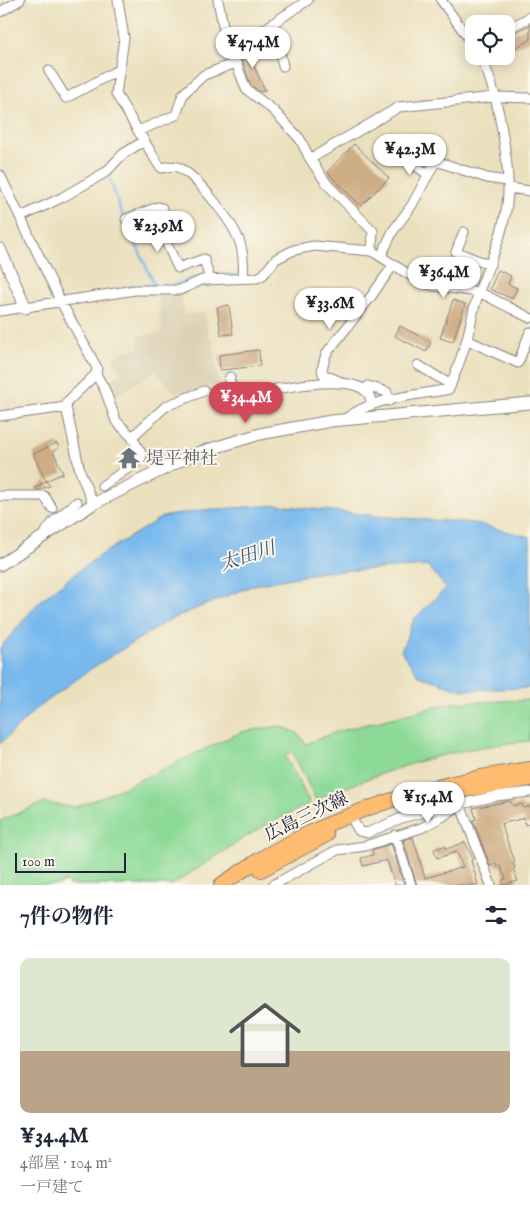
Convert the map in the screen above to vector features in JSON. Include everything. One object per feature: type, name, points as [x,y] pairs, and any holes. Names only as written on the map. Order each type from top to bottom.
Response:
[{"type":"main road","name":"広島三次線","points":[[221,885],[275,850],[394,798],[451,783],[530,769]]},
{"type":"main road","name":"広島三次線","points":[[238,885],[278,859],[351,818],[453,792],[530,779]]},
{"type":"street","points":[[0,12],[20,0]]},
{"type":"street","points":[[118,0],[124,38],[116,94],[158,164],[162,168],[177,166],[206,191],[239,240],[244,260],[243,278]]},
{"type":"street","points":[[218,0],[224,32],[246,88],[273,110],[300,139],[310,159],[327,184],[373,231],[372,251]]},
{"type":"street","points":[[138,131],[176,115],[183,94],[204,75],[234,61],[254,36],[308,0]]},
{"type":"street","points":[[441,0],[465,33]]},
{"type":"street","points":[[515,25],[530,17]]},
{"type":"street","points":[[273,23],[283,66]]},
{"type":"street","points":[[345,419],[358,409],[372,404],[449,389],[451,385],[467,340],[479,292],[502,233],[508,185],[503,139],[494,97],[483,65]]},
{"type":"street","points":[[49,71],[66,98],[120,69]]},
{"type":"street","points":[[310,159],[399,107],[494,97],[530,98]]},
{"type":"street","points":[[21,217],[63,197],[106,172],[123,154],[144,141]]},
{"type":"street","points":[[407,159],[427,174]]},
{"type":"street","points":[[381,256],[431,167],[438,162],[530,191]]},
{"type":"street","points":[[0,175],[61,302],[95,361],[96,374],[67,402],[66,407],[80,471],[94,504]]},
{"type":"street","points":[[126,220],[158,207],[162,208],[170,224],[167,231],[162,233],[178,268],[204,259],[210,280]]},
{"type":"street","points":[[464,232],[456,252],[490,265]]},
{"type":"street","points":[[0,311],[135,290],[180,290],[193,282],[257,278],[263,275],[276,260],[294,250],[314,246],[372,251],[416,279],[433,286],[479,292],[530,318]]},
{"type":"street","points":[[0,249],[26,308]]},
{"type":"street","points":[[372,404],[370,395],[364,390],[323,374],[322,369],[326,354],[394,264]]},
{"type":"street","points":[[467,340],[518,363],[530,332]]},
{"type":"street","points":[[418,365],[451,385]]},
{"type":"street","points":[[96,374],[105,390],[116,421],[132,437],[142,455],[140,460],[102,486]]},
{"type":"street","points":[[230,377],[229,382],[236,392],[243,395],[316,384],[348,384]]},
{"type":"street","points":[[364,390],[368,386],[380,388],[387,392],[389,401]]},
{"type":"street","points":[[132,437],[166,406],[204,391]]},
{"type":"street","points":[[0,565],[94,504],[194,454],[260,434],[345,419],[530,403]]},
{"type":"street","points":[[0,416],[66,407]]},
{"type":"street","points":[[116,478],[126,474]]},
{"type":"street","points":[[0,496],[44,496],[52,508]]},
{"type":"street","points":[[42,537],[54,521],[77,502]]},
{"type":"street","points":[[351,818],[359,831],[367,833],[404,817],[460,804],[530,792]]},
{"type":"street","points":[[273,885],[337,850],[365,846],[421,828],[442,817],[460,804]]},
{"type":"street","points":[[460,804],[491,885]]},
{"type":"street","points":[[395,835],[410,885]]},
{"type":"shaded area","points":[[181,293],[184,315],[205,312],[209,339],[213,339],[219,384],[178,395],[155,371],[110,400],[102,381],[107,382],[121,372],[113,359],[120,353],[140,348],[138,336],[162,332],[157,295]]},
{"type":"green space","points":[[530,700],[530,741],[474,748],[420,761],[394,769],[316,800],[292,751],[285,756],[310,803],[255,831],[172,885],[69,885],[66,881],[59,885],[0,885],[0,821],[42,803],[77,807],[125,787],[241,732],[279,726],[298,733],[306,744],[336,732],[451,703]]},
{"type":"water","name":"太田川","points":[[278,505],[377,516],[473,523],[530,537],[530,688],[463,690],[419,676],[401,651],[414,619],[446,588],[428,566],[322,572],[254,585],[171,619],[92,668],[35,710],[0,744],[0,648],[41,600],[96,558],[162,517],[203,510]]},
{"type":"building","points":[[530,25],[530,40],[515,48],[515,32]]},
{"type":"building","points":[[259,47],[263,54],[251,60],[265,90],[260,92],[251,85],[242,58]]},
{"type":"building","points":[[354,144],[389,178],[361,206],[327,172]]},
{"type":"building","points":[[498,270],[511,276],[508,284],[517,288],[512,299],[490,289]]},
{"type":"building","points":[[453,300],[465,304],[453,342],[440,338]]},
{"type":"building","points":[[229,305],[233,334],[221,335],[217,307]]},
{"type":"building","points":[[400,326],[431,342],[426,352],[395,336]]},
{"type":"building","points":[[259,350],[260,366],[220,369],[219,355]]},
{"type":"building","points":[[57,443],[59,448],[53,451],[63,473],[46,481],[33,454]]},
{"type":"building","points":[[46,481],[50,486],[37,490],[35,488]]},
{"type":"building","points":[[510,801],[513,806],[522,804],[523,808],[530,806],[530,824],[525,825],[524,818],[501,824],[515,862],[513,862],[515,868],[513,869],[518,881],[504,885],[502,880],[506,879],[500,866],[497,867],[496,863],[490,866],[473,820],[476,819],[473,808]]},
{"type":"building","points":[[413,837],[425,878],[463,867],[457,852],[437,858],[434,849],[445,846],[446,849],[465,842],[473,859],[471,860],[478,885],[417,885],[403,840]]},
{"type":"building","points":[[391,844],[404,885],[395,885],[387,860],[363,866],[361,858],[373,855],[372,850]]},
{"type":"waterway","points":[[108,173],[120,209],[155,286]]},
{"type":"waterway","points":[[225,275],[241,274]]},
{"type":"waterway","points":[[173,286],[195,277],[204,276]]},
{"type":"waterway","points":[[126,287],[155,286]]},
{"type":"place","name":"堤平神社","points":[[129,458]]}]
